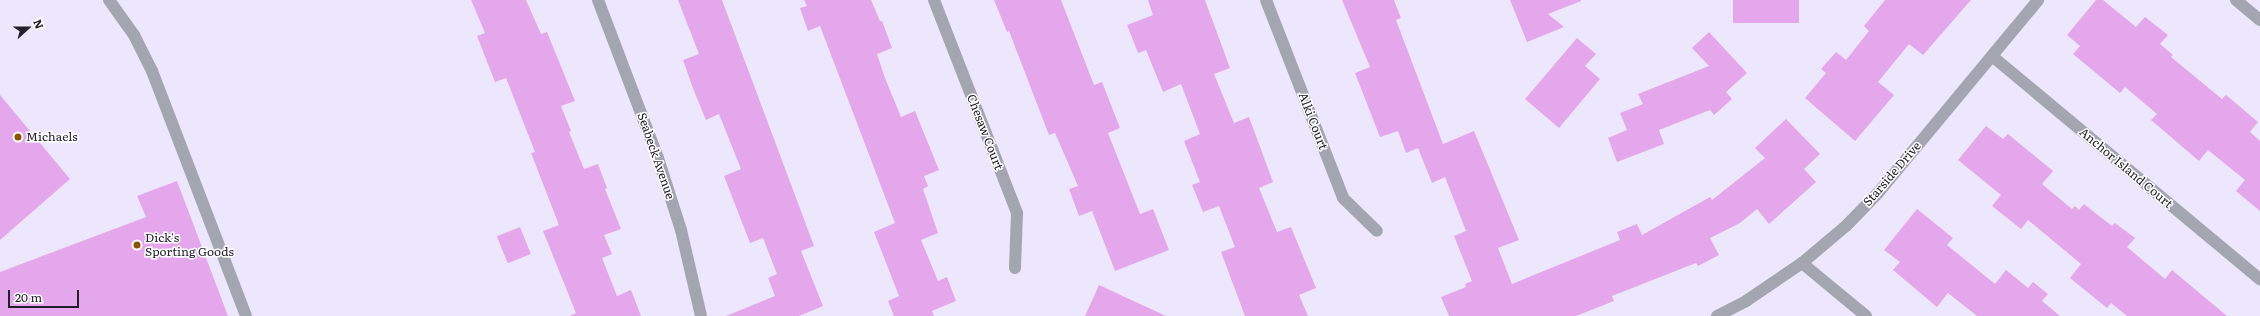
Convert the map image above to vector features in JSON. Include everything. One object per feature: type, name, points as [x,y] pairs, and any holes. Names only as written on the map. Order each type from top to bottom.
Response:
[{"type":"street","points":[[109,0],[134,34],[152,71],[246,316]]},
{"type":"street","name":"Seabeck Avenue","points":[[598,0],[658,158],[681,230],[701,316]]},
{"type":"street","name":"Chesaw Court","points":[[934,0],[1016,213],[1015,268]]},
{"type":"street","name":"Alki Court","points":[[1266,0],[1343,198],[1377,231]]},
{"type":"street","name":"Starside Drive","points":[[1717,316],[1746,301],[1802,263],[1846,226],[1878,192],[2038,0]]},
{"type":"street","points":[[2236,0],[2260,20]]},
{"type":"street","name":"Anchor Island Court","points":[[1992,56],[2260,279]]},
{"type":"street","points":[[1802,263],[1866,316]]},
{"type":"building","points":[[471,0],[526,0],[541,34],[547,32],[575,101],[561,106],[571,131],[569,132],[584,169],[598,164],[607,188],[605,189],[621,229],[604,235],[612,254],[602,258],[617,296],[631,290],[641,316],[570,316],[576,313],[543,231],[559,225],[531,153],[535,152],[506,78],[495,82],[477,36],[485,33]]},
{"type":"building","points":[[678,0],[722,0],[814,246],[801,251],[823,306],[799,316],[726,316],[775,296],[768,278],[777,274],[763,238],[750,243],[724,176],[741,169],[719,114],[706,120],[694,91],[683,60],[699,54]]},
{"type":"building","points":[[804,0],[871,0],[880,21],[882,21],[892,48],[877,54],[885,78],[901,117],[915,111],[939,170],[924,176],[928,186],[923,189],[938,233],[921,240],[938,281],[947,277],[956,301],[932,311],[934,316],[894,316],[888,301],[899,296],[874,232],[895,223],[820,26],[808,31],[800,8],[807,6]]},
{"type":"building","points":[[994,0],[1061,0],[1094,85],[1102,82],[1120,128],[1108,133],[1140,214],[1153,209],[1169,250],[1115,271],[1092,211],[1079,216],[1069,189],[1078,186],[1055,133],[1049,135],[1009,31],[1007,32]]},
{"type":"building","points":[[1148,0],[1205,0],[1230,68],[1214,74],[1234,123],[1249,117],[1273,182],[1259,188],[1277,232],[1291,227],[1316,288],[1299,295],[1308,316],[1245,316],[1221,252],[1235,247],[1219,206],[1203,212],[1192,185],[1200,182],[1184,141],[1200,134],[1181,84],[1163,92],[1146,50],[1138,53],[1127,25],[1153,15]]},
{"type":"building","points":[[1342,0],[1394,0],[1401,18],[1396,20],[1443,144],[1474,131],[1519,240],[1498,248],[1512,284],[1620,240],[1617,232],[1637,224],[1642,235],[1710,197],[1712,200],[1765,158],[1755,148],[1786,119],[1820,154],[1804,169],[1816,182],[1769,224],[1757,209],[1740,223],[1710,238],[1719,255],[1698,266],[1696,263],[1612,296],[1614,301],[1576,316],[1449,316],[1441,297],[1466,287],[1465,284],[1472,281],[1454,236],[1466,231],[1445,177],[1432,183],[1418,148],[1406,153],[1398,131],[1380,137],[1355,73],[1370,67]]},
{"type":"building","points":[[1510,0],[1581,1],[1548,14],[1564,27],[1527,42]]},
{"type":"building","points":[[1733,0],[1799,0],[1799,23],[1733,23]]},
{"type":"building","points":[[1885,0],[1971,0],[1923,55],[1909,44],[1878,82],[1894,95],[1855,141],[1805,98],[1826,73],[1821,69],[1836,52],[1846,60],[1869,31],[1864,26]]},
{"type":"building","points":[[2096,0],[2103,0],[2136,27],[2145,17],[2168,35],[2160,44],[2173,55],[2171,57],[2222,99],[2226,95],[2258,122],[2250,132],[2260,141],[2260,211],[2236,191],[2245,180],[2208,150],[2199,161],[2151,120],[2157,114],[2125,87],[2120,93],[2073,54],[2080,46],[2067,35]]},
{"type":"building","points":[[1709,32],[1747,73],[1726,92],[1732,99],[1714,115],[1710,110],[1659,130],[1664,144],[1617,162],[1608,138],[1627,130],[1620,113],[1643,104],[1638,94],[1709,66],[1692,48]]},
{"type":"building","points":[[1577,38],[1596,54],[1585,66],[1600,79],[1559,128],[1525,99]]},
{"type":"building","name":"Michaels","points":[[0,95],[70,179],[0,240]]},
{"type":"building","points":[[1986,126],[2003,139],[2008,134],[2053,171],[2042,184],[2072,209],[2075,206],[2079,210],[2084,204],[2112,226],[2115,223],[2135,238],[2127,247],[2165,279],[2172,270],[2227,316],[2127,316],[2111,303],[2107,308],[2070,278],[2081,264],[2028,220],[2021,229],[1992,206],[2001,195],[1958,160]]},
{"type":"building","name":"Dick's Sporting Goods","points":[[177,181],[228,316],[0,316],[0,272],[146,217],[137,196]]},
{"type":"building","points":[[1917,209],[1953,238],[1947,245],[1995,284],[2006,270],[2028,288],[2033,282],[2048,294],[2042,301],[2060,316],[1977,316],[1948,293],[1937,307],[1893,270],[1900,262],[1884,250]]},
{"type":"building","points":[[520,227],[531,254],[508,263],[497,236]]},
{"type":"building","points":[[1099,285],[1166,316],[1085,316]]},
{"type":"place","name":"Michaels","points":[[18,137]]},
{"type":"place","name":"Dick's Sporting Goods","points":[[137,245]]}]
